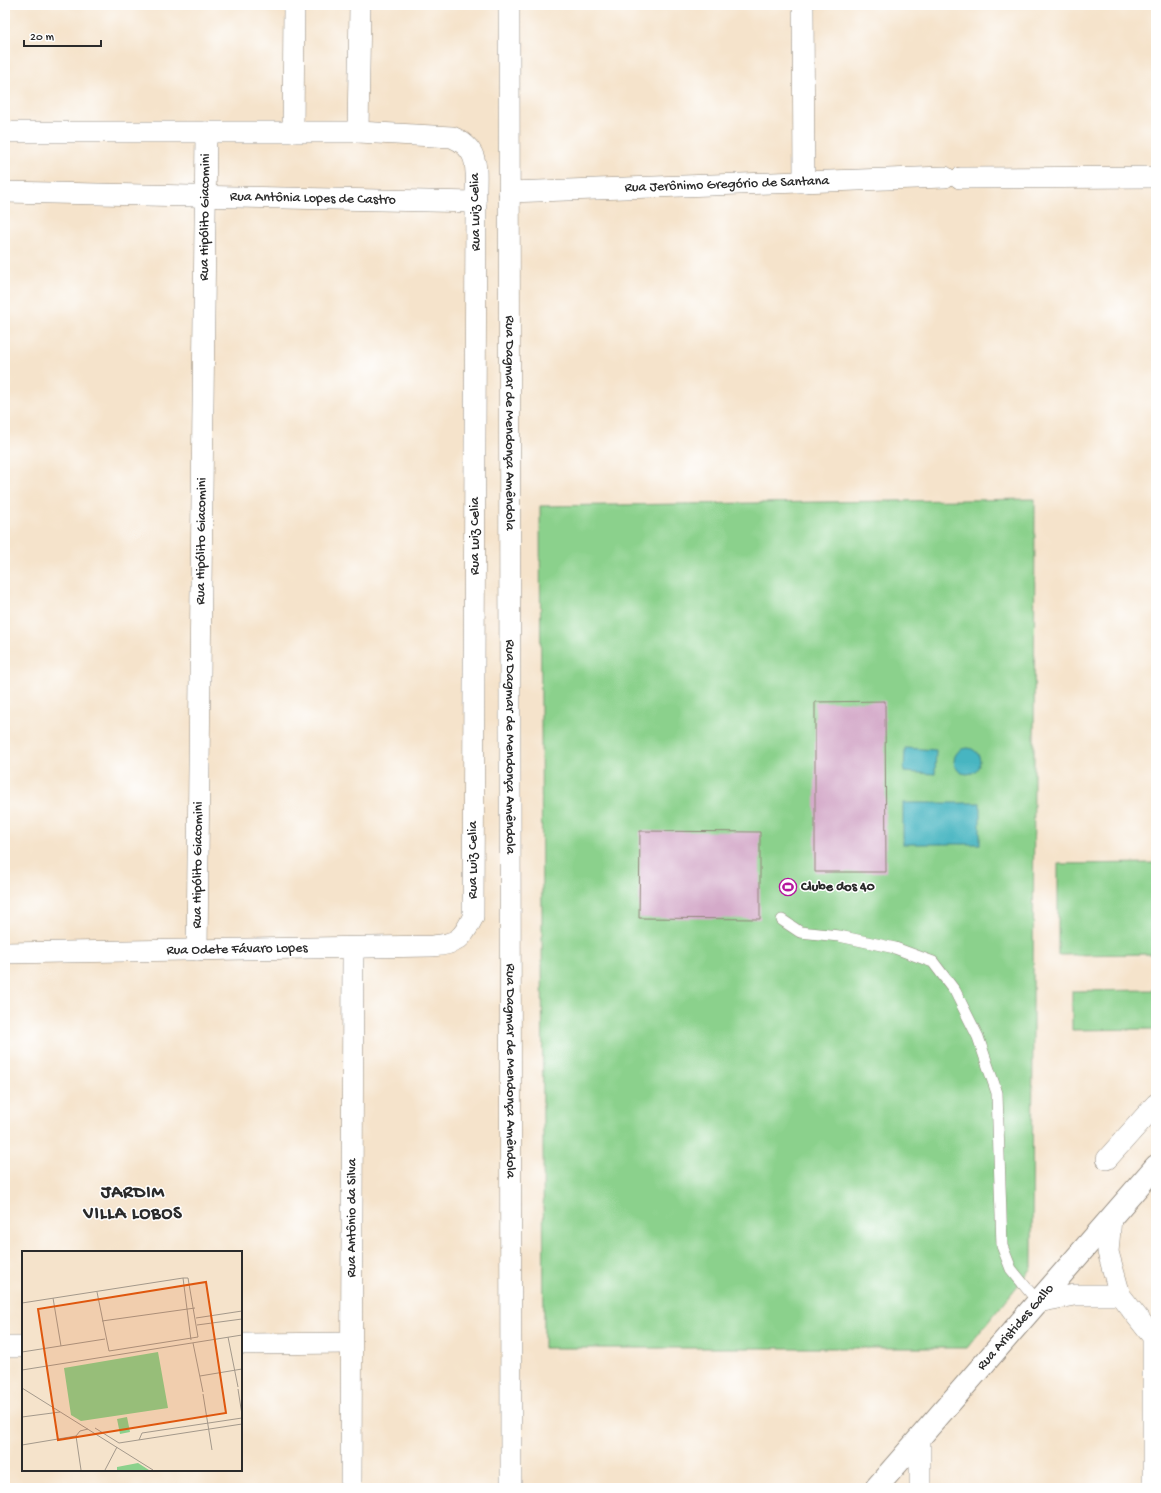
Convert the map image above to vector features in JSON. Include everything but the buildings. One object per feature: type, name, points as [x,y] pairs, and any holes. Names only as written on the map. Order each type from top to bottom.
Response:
[{"type":"street","points":[[293,132],[294,5]]},
{"type":"street","points":[[5,132],[358,132],[360,5]]},
{"type":"street","name":"Rua Dagmar de Mendonça Amêndola","points":[[509,5],[511,1488]]},
{"type":"street","points":[[803,5],[804,182]]},
{"type":"street","name":"Rua Hipólito Giacomini","points":[[197,950],[206,132]]},
{"type":"street","name":"Rua Luiz Celia","points":[[358,132],[452,137],[461,141],[469,148],[475,157],[473,918],[465,934]]},
{"type":"street","name":"Rua Jerônimo Gregório de Santana","points":[[509,192],[953,178],[1156,177]]},
{"type":"street","name":"Rua Antônia Lopes de Castro","points":[[5,192],[476,202]]},
{"type":"street","name":"Rua Odete Fávaro Lopes","points":[[5,953],[353,948],[450,944],[465,934]]},
{"type":"street","name":"Rua Antônio da Silva","points":[[351,1488],[353,948]]},
{"type":"street","points":[[1107,1159],[1156,1104]]},
{"type":"street","name":"Rua Aristides Gallo","points":[[876,1488],[1156,1166]]},
{"type":"street","points":[[1111,1218],[1108,1252],[1120,1295],[1155,1337],[1153,1488]]},
{"type":"street","points":[[1038,1302],[1074,1295],[1120,1295]]},
{"type":"street","points":[[242,1344],[351,1343]]},
{"type":"street","points":[[5,1347],[22,1347]]},
{"type":"street","points":[[920,1437],[920,1488]]},
{"type":"lane","points":[[782,920],[800,932],[838,936],[895,948],[933,962],[955,991],[978,1037],[997,1094],[1002,1246],[1011,1269],[1038,1302]]},
{"type":"green space","name":"Clube dos 40","points":[[1035,499],[1032,1268],[967,1348],[544,1348],[540,506]]},
{"type":"green space","points":[[1156,863],[1156,954],[1058,955],[1058,864]]},
{"type":"green space","points":[[1156,990],[1156,1029],[1072,1030],[1072,991]]},
{"type":"water","points":[[905,748],[936,750],[935,774],[904,772]]},
{"type":"water","points":[[967,748],[976,752],[980,761],[976,770],[967,774],[958,770],[954,761],[958,752]]},
{"type":"water","points":[[903,803],[980,803],[980,844],[903,844]]},
{"type":"place","name":"Clube dos 40","points":[[788,887]]},
{"type":"district","name":"JARDIM VILLA LOBOS","points":[[133,1203]]}]
